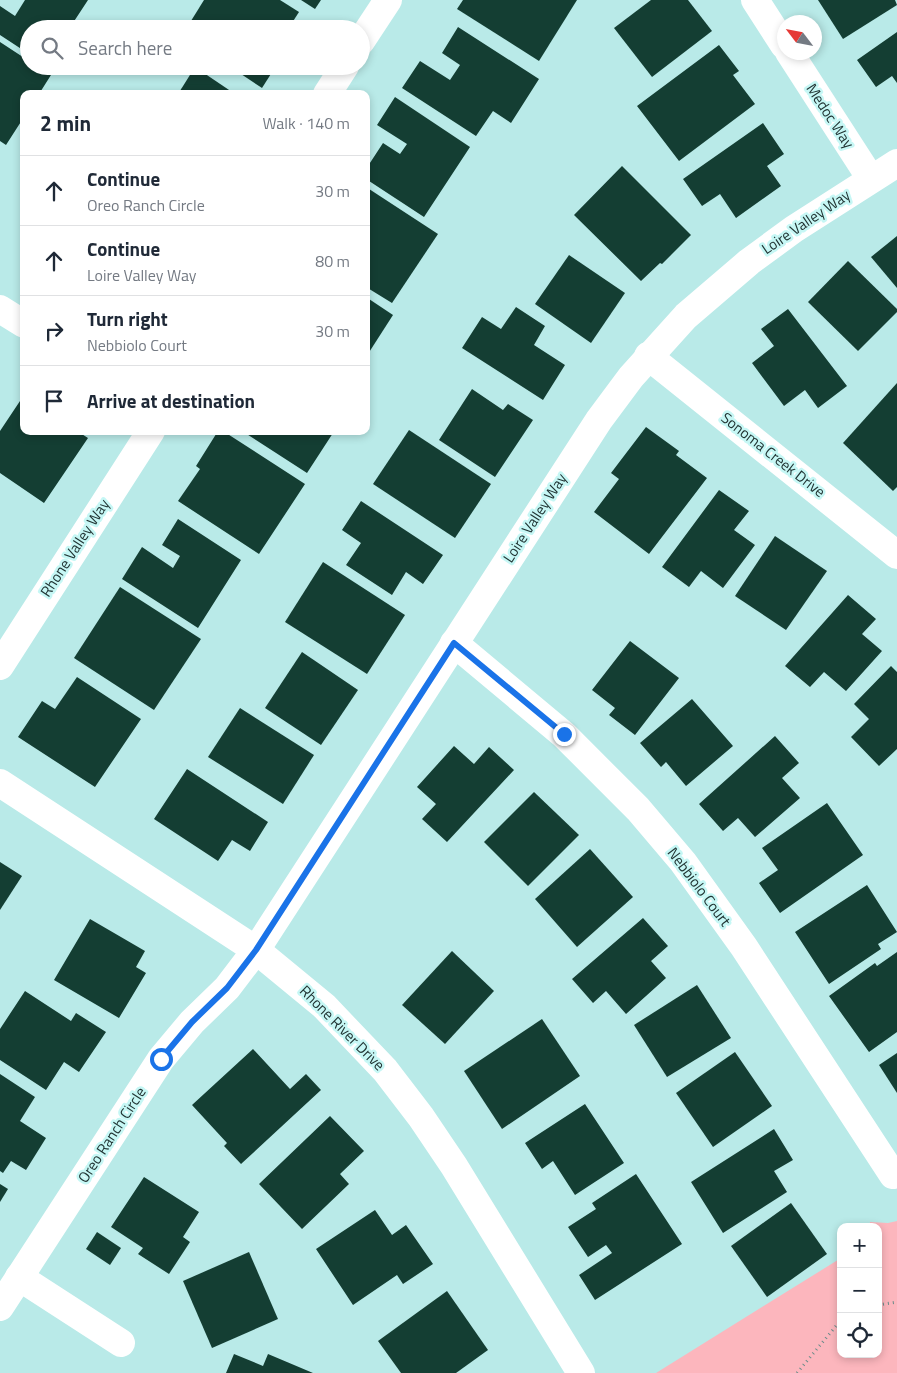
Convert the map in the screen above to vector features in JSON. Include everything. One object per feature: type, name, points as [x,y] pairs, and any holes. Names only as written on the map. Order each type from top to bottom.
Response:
[{"type":"street","points":[[370,27],[388,0]]},
{"type":"street","points":[[755,0],[777,34]]},
{"type":"street","name":"Medoc Way","points":[[794,60],[871,179]]},
{"type":"street","points":[[330,90],[339,75]]},
{"type":"street","name":"Loire Valley Way","points":[[256,950],[599,420],[630,377],[686,316],[748,262],[794,229],[897,163]]},
{"type":"street","points":[[0,309],[20,322]]},
{"type":"street","name":"Sonoma Creek Drive","points":[[648,356],[897,555]]},
{"type":"street","name":"Rhone Valley Way","points":[[0,666],[148,435]]},
{"type":"street","name":"Nebbiolo Court","points":[[454,643],[564,734],[638,809],[683,862],[744,947],[893,1175]]},
{"type":"street","name":"Rhone River Drive","points":[[0,783],[256,950],[324,1006],[385,1070],[421,1117],[454,1166],[580,1373]]},
{"type":"street","name":"Oreo Ranch Circle","points":[[0,1307],[161,1059],[192,1022],[227,988],[256,950]]},
{"type":"street","points":[[19,1277],[121,1343]]},
{"type":"path","points":[[882,1304],[897,1302]]},
{"type":"path","points":[[797,1373],[837,1325]]},
{"type":"shaded area","points":[[897,1221],[897,1373],[656,1373],[837,1260],[837,1358],[882,1358],[882,1223],[870,1223],[870,1222],[888,1223]]},
{"type":"building","points":[[25,0],[88,0],[75,20],[20,20],[20,48],[0,35],[0,6],[15,16]]},
{"type":"building","points":[[204,0],[280,0],[299,12],[294,20],[192,20]]},
{"type":"building","points":[[301,0],[321,0],[315,9]]},
{"type":"building","points":[[463,0],[577,0],[539,61],[457,9]]},
{"type":"building","points":[[651,0],[688,0],[712,31],[652,77],[614,28]]},
{"type":"building","points":[[818,0],[895,0],[897,5],[843,39]]},
{"type":"building","points":[[458,27],[539,79],[511,123],[493,111],[476,136],[402,88],[420,61],[450,80],[460,65],[442,53]]},
{"type":"building","points":[[897,32],[897,83],[892,76],[876,87],[857,60]]},
{"type":"building","points":[[0,42],[20,55],[20,75],[51,75],[42,90],[20,90],[20,123],[6,145],[0,141]]},
{"type":"building","points":[[719,45],[739,71],[733,75],[755,104],[679,161],[637,106]]},
{"type":"building","points":[[190,75],[207,75],[229,90],[181,90]]},
{"type":"building","points":[[242,75],[270,75],[262,88]]},
{"type":"building","points":[[395,97],[470,147],[424,217],[370,182],[370,163],[383,143],[400,154],[407,144],[377,125]]},
{"type":"building","points":[[763,123],[784,154],[767,166],[781,186],[736,218],[720,194],[702,206],[683,179]]},
{"type":"building","points":[[622,166],[691,235],[662,264],[660,263],[641,281],[574,215]]},
{"type":"building","points":[[370,190],[438,234],[392,303],[370,289]]},
{"type":"building","points":[[897,236],[897,288],[871,257]]},
{"type":"building","points":[[569,255],[625,293],[591,343],[535,304]]},
{"type":"building","points":[[848,261],[897,309],[897,312],[858,351],[808,302]]},
{"type":"building","points":[[370,300],[393,315],[370,351]]},
{"type":"building","points":[[516,307],[545,326],[534,345],[565,365],[543,400],[462,348],[482,317],[501,329]]},
{"type":"building","points":[[788,309],[847,386],[818,408],[805,390],[784,406],[752,363],[774,346],[761,329]]},
{"type":"building","points":[[897,383],[897,487],[893,491],[843,443]]},
{"type":"building","points":[[472,389],[503,410],[508,404],[533,420],[495,477],[439,440]]},
{"type":"building","points":[[20,401],[20,435],[83,435],[88,438],[44,503],[0,473],[0,431]]},
{"type":"building","points":[[646,427],[679,451],[676,455],[707,478],[649,554],[594,512],[619,479],[611,473]]},
{"type":"building","points":[[409,430],[491,484],[455,538],[373,484]]},
{"type":"building","points":[[215,435],[229,435],[305,484],[259,554],[178,501],[200,469],[196,466]]},
{"type":"building","points":[[248,435],[332,435],[307,473]]},
{"type":"building","points":[[719,490],[749,511],[734,530],[755,545],[723,588],[701,571],[689,587],[662,567]]},
{"type":"building","points":[[361,501],[443,555],[423,584],[406,572],[392,595],[346,565],[361,543],[342,530]]},
{"type":"building","points":[[178,519],[241,560],[198,628],[122,579],[142,547],[173,568],[180,556],[162,545]]},
{"type":"building","points":[[775,536],[827,571],[786,630],[735,596]]},
{"type":"building","points":[[323,562],[405,615],[367,674],[285,622]]},
{"type":"building","points":[[120,587],[201,639],[154,710],[74,658]]},
{"type":"building","points":[[848,595],[876,619],[862,634],[882,651],[846,691],[824,672],[810,687],[785,666]]},
{"type":"building","points":[[630,641],[679,678],[635,735],[609,715],[615,708],[592,690]]},
{"type":"building","points":[[302,652],[358,690],[321,745],[265,708]]},
{"type":"building","points":[[891,666],[897,672],[897,749],[879,766],[851,737],[869,719],[854,704]]},
{"type":"building","points":[[77,677],[141,719],[95,787],[18,737],[42,701],[55,709]]},
{"type":"building","points":[[692,699],[733,746],[686,786],[666,762],[661,767],[640,743]]},
{"type":"building","points":[[240,708],[314,755],[283,804],[208,757]]},
{"type":"building","points":[[775,736],[799,763],[782,778],[800,798],[755,837],[738,818],[723,831],[699,804]]},
{"type":"building","points":[[454,746],[474,764],[489,747],[514,770],[447,842],[422,819],[436,804],[417,787]]},
{"type":"building","points":[[187,769],[268,822],[250,851],[232,840],[218,861],[154,819]]},
{"type":"building","points":[[534,792],[579,835],[528,886],[484,842]]},
{"type":"building","points":[[827,803],[863,855],[780,913],[759,883],[778,870],[762,848]]},
{"type":"building","points":[[590,849],[633,897],[577,947],[535,899]]},
{"type":"building","points":[[0,862],[22,876],[0,910]]},
{"type":"building","points":[[867,885],[897,932],[878,944],[881,949],[829,984],[795,932]]},
{"type":"building","points":[[643,918],[668,946],[651,961],[666,978],[626,1014],[606,991],[593,1003],[572,979]]},
{"type":"building","points":[[90,919],[145,951],[136,967],[146,973],[119,1018],[54,980]]},
{"type":"building","points":[[452,951],[494,991],[445,1044],[402,1005]]},
{"type":"building","points":[[897,952],[897,1032],[869,1052],[829,996],[875,963],[877,966]]},
{"type":"building","points":[[697,985],[731,1038],[667,1077],[634,1025]]},
{"type":"building","points":[[25,991],[71,1021],[76,1013],[106,1032],[79,1072],[64,1062],[46,1090],[0,1060],[0,1029]]},
{"type":"building","points":[[542,1019],[580,1076],[502,1129],[464,1071]]},
{"type":"building","points":[[253,1049],[290,1089],[306,1074],[321,1090],[241,1164],[224,1146],[227,1143],[192,1105]]},
{"type":"building","points":[[735,1052],[772,1106],[713,1147],[676,1093]]},
{"type":"building","points":[[897,1053],[897,1093],[879,1065]]},
{"type":"building","points":[[0,1074],[35,1097],[20,1121],[46,1138],[26,1170],[11,1161],[3,1173],[0,1171]]},
{"type":"building","points":[[585,1104],[624,1163],[575,1195],[553,1161],[542,1169],[525,1143]]},
{"type":"building","points":[[330,1116],[364,1151],[340,1174],[349,1184],[302,1229],[259,1184]]},
{"type":"building","points":[[774,1129],[793,1160],[774,1171],[787,1192],[723,1233],[691,1182]]},
{"type":"building","points":[[636,1174],[682,1244],[595,1300],[579,1275],[612,1253],[606,1245],[588,1257],[568,1227],[596,1209],[592,1203]]},
{"type":"building","points":[[144,1177],[199,1212],[183,1237],[190,1242],[169,1274],[138,1254],[143,1248],[111,1227]]},
{"type":"building","points":[[0,1184],[8,1189],[0,1202]]},
{"type":"building","points":[[791,1203],[827,1254],[767,1297],[731,1246]]},
{"type":"building","points":[[375,1210],[392,1235],[406,1225],[433,1264],[403,1284],[397,1275],[353,1305],[316,1249]]},
{"type":"building","points":[[97,1232],[121,1248],[110,1265],[86,1249]]},
{"type":"building","points":[[249,1252],[278,1319],[212,1348],[183,1281]]},
{"type":"building","points":[[447,1291],[488,1350],[456,1373],[401,1373],[378,1341]]},
{"type":"building","points":[[234,1354],[263,1366],[268,1354],[313,1373],[226,1373]]},
{"type":"route","points":[[161,1059],[192,1022],[227,988],[256,950],[454,643],[564,734]]}]
